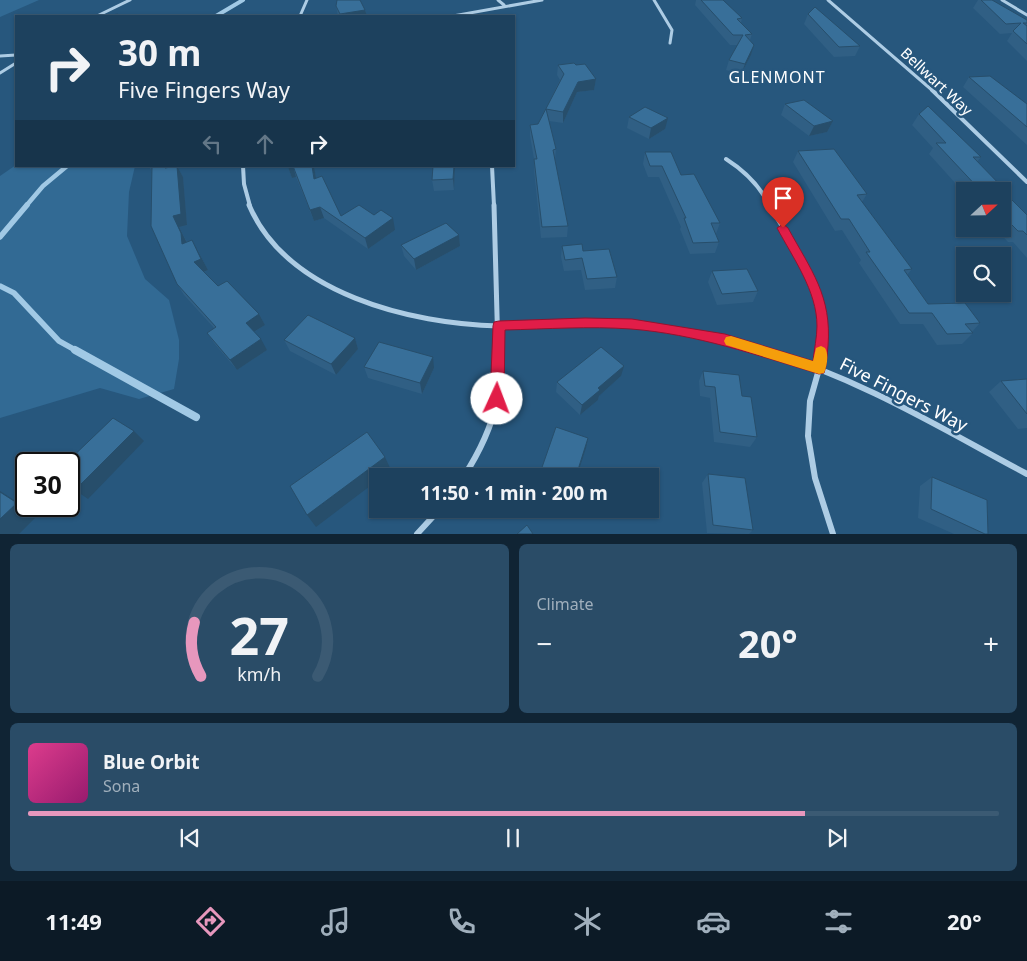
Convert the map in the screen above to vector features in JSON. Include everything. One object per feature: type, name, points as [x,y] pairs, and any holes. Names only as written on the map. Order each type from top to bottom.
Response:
[{"type":"street","points":[[99,15],[130,0]]},
{"type":"street","points":[[300,15],[307,0]]},
{"type":"street","points":[[498,0],[504,5]]},
{"type":"street","points":[[458,15],[504,5],[542,0]]},
{"type":"street","points":[[654,0],[672,30],[670,43]]},
{"type":"street","name":"Bellwart Way","points":[[828,0],[914,74],[1027,182]]},
{"type":"street","points":[[1002,0],[1027,15]]},
{"type":"street","points":[[0,56],[15,55]]},
{"type":"street","points":[[0,73],[15,64]]},
{"type":"street","points":[[726,159],[742,169],[755,181],[764,194],[810,279],[820,304],[823,326],[819,368],[810,401],[808,436],[816,478],[834,534]]},
{"type":"street","name":"Five Fingers Way","points":[[243,167],[245,196],[257,221],[274,246],[301,269],[340,292],[377,306],[454,322],[499,326],[585,322],[632,324],[725,340],[819,368],[870,389],[1027,474]]},
{"type":"street","points":[[470,468],[490,427],[497,399],[499,326],[492,167]]},
{"type":"street","points":[[417,534],[432,518]]},
{"type":"shaded area","points":[[0,0],[39,0],[0,17]]},
{"type":"shaded area","points":[[15,166],[135,167],[129,192],[127,236],[145,279],[169,300],[179,340],[179,359],[174,389],[139,399],[100,388],[0,418],[0,176]]},
{"type":"building","points":[[337,0],[360,0],[365,10],[340,14],[336,6]]},
{"type":"building","points":[[701,0],[723,0],[742,18],[737,19],[752,34],[745,35],[754,45],[745,64],[729,60],[743,35],[733,35]]},
{"type":"building","points":[[981,0],[992,0],[1027,20],[1027,23],[1023,23],[1027,26],[1027,44],[1013,31],[1021,23],[1006,24]]},
{"type":"building","points":[[815,7],[860,46],[839,47],[808,14]]},
{"type":"building","points":[[574,63],[576,65],[585,64],[596,79],[578,82],[563,112],[546,109],[556,149],[553,150],[568,226],[542,227],[534,159],[537,159],[530,125],[538,124],[564,74],[558,65]]},
{"type":"building","points":[[990,76],[1027,104],[1027,127],[969,77]]},
{"type":"building","points":[[804,100],[833,121],[814,126],[785,104]]},
{"type":"building","points":[[928,106],[981,157],[973,157],[997,182],[973,182],[936,143],[946,143],[919,114]]},
{"type":"building","points":[[645,107],[668,118],[651,128],[629,117]]},
{"type":"building","points":[[834,149],[867,194],[857,195],[912,269],[904,270],[928,304],[965,303],[980,323],[965,324],[973,333],[947,334],[932,313],[909,313],[866,252],[870,252],[849,219],[841,219],[798,151]]},
{"type":"building","points":[[645,152],[671,152],[681,175],[694,174],[720,223],[711,223],[719,242],[693,243],[684,218],[686,218],[662,166],[650,166]]},
{"type":"building","points":[[152,167],[177,167],[181,214],[173,216],[181,233],[182,244],[192,240],[201,259],[194,262],[218,286],[227,281],[259,314],[246,323],[261,339],[230,360],[207,333],[216,327],[177,284],[151,226]]},
{"type":"building","points":[[293,167],[312,167],[314,179],[322,176],[341,216],[359,205],[374,215],[381,210],[393,218],[365,238],[320,207],[310,210]]},
{"type":"building","points":[[433,167],[454,167],[453,179],[432,180]]},
{"type":"building","points":[[1011,199],[1027,215],[1027,235],[1023,231],[1018,231],[1011,224]]},
{"type":"building","points":[[446,223],[459,235],[414,259],[401,245]]},
{"type":"building","points":[[582,244],[583,251],[609,249],[617,277],[587,279],[582,258],[565,260],[562,246]]},
{"type":"building","points":[[747,269],[758,291],[722,294],[712,271]]},
{"type":"building","points":[[308,315],[355,338],[331,364],[284,340]]},
{"type":"building","points":[[379,342],[433,357],[420,383],[364,367]]},
{"type":"building","points":[[601,347],[624,366],[598,388],[600,390],[582,405],[557,382]]},
{"type":"building","points":[[703,371],[739,375],[742,396],[751,397],[757,437],[720,432],[715,387],[705,386]]},
{"type":"building","points":[[1027,379],[1027,414],[1001,381]]},
{"type":"building","points":[[113,418],[134,431],[80,485],[80,452],[78,452]]},
{"type":"building","points":[[556,427],[588,438],[579,468],[542,468]]},
{"type":"building","points":[[367,432],[385,457],[307,515],[290,486]]},
{"type":"building","points":[[708,474],[745,478],[753,530],[713,525]]},
{"type":"building","points":[[932,477],[987,500],[988,534],[931,509]]},
{"type":"building","points":[[0,492],[15,502],[15,505],[0,519]]},
{"type":"building","points":[[527,525],[533,534],[517,534]]},
{"type":"waterway","points":[[218,15],[243,0]]},
{"type":"waterway","points":[[26,206],[43,186],[66,167]]},
{"type":"waterway","points":[[0,237],[27,205]]},
{"type":"waterway","points":[[0,286],[14,293],[59,341],[77,351]]},
{"type":"waterway","points":[[75,350],[196,417]]},
{"type":"slow traffic","points":[[731,341],[819,368],[821,351]]},
{"type":"district","name":"GLENMONT","points":[[777,77]]},
{"type":"route","points":[[497,399],[499,326],[585,322],[632,324],[725,340],[819,368],[823,326],[820,304],[810,279],[783,228]]}]
